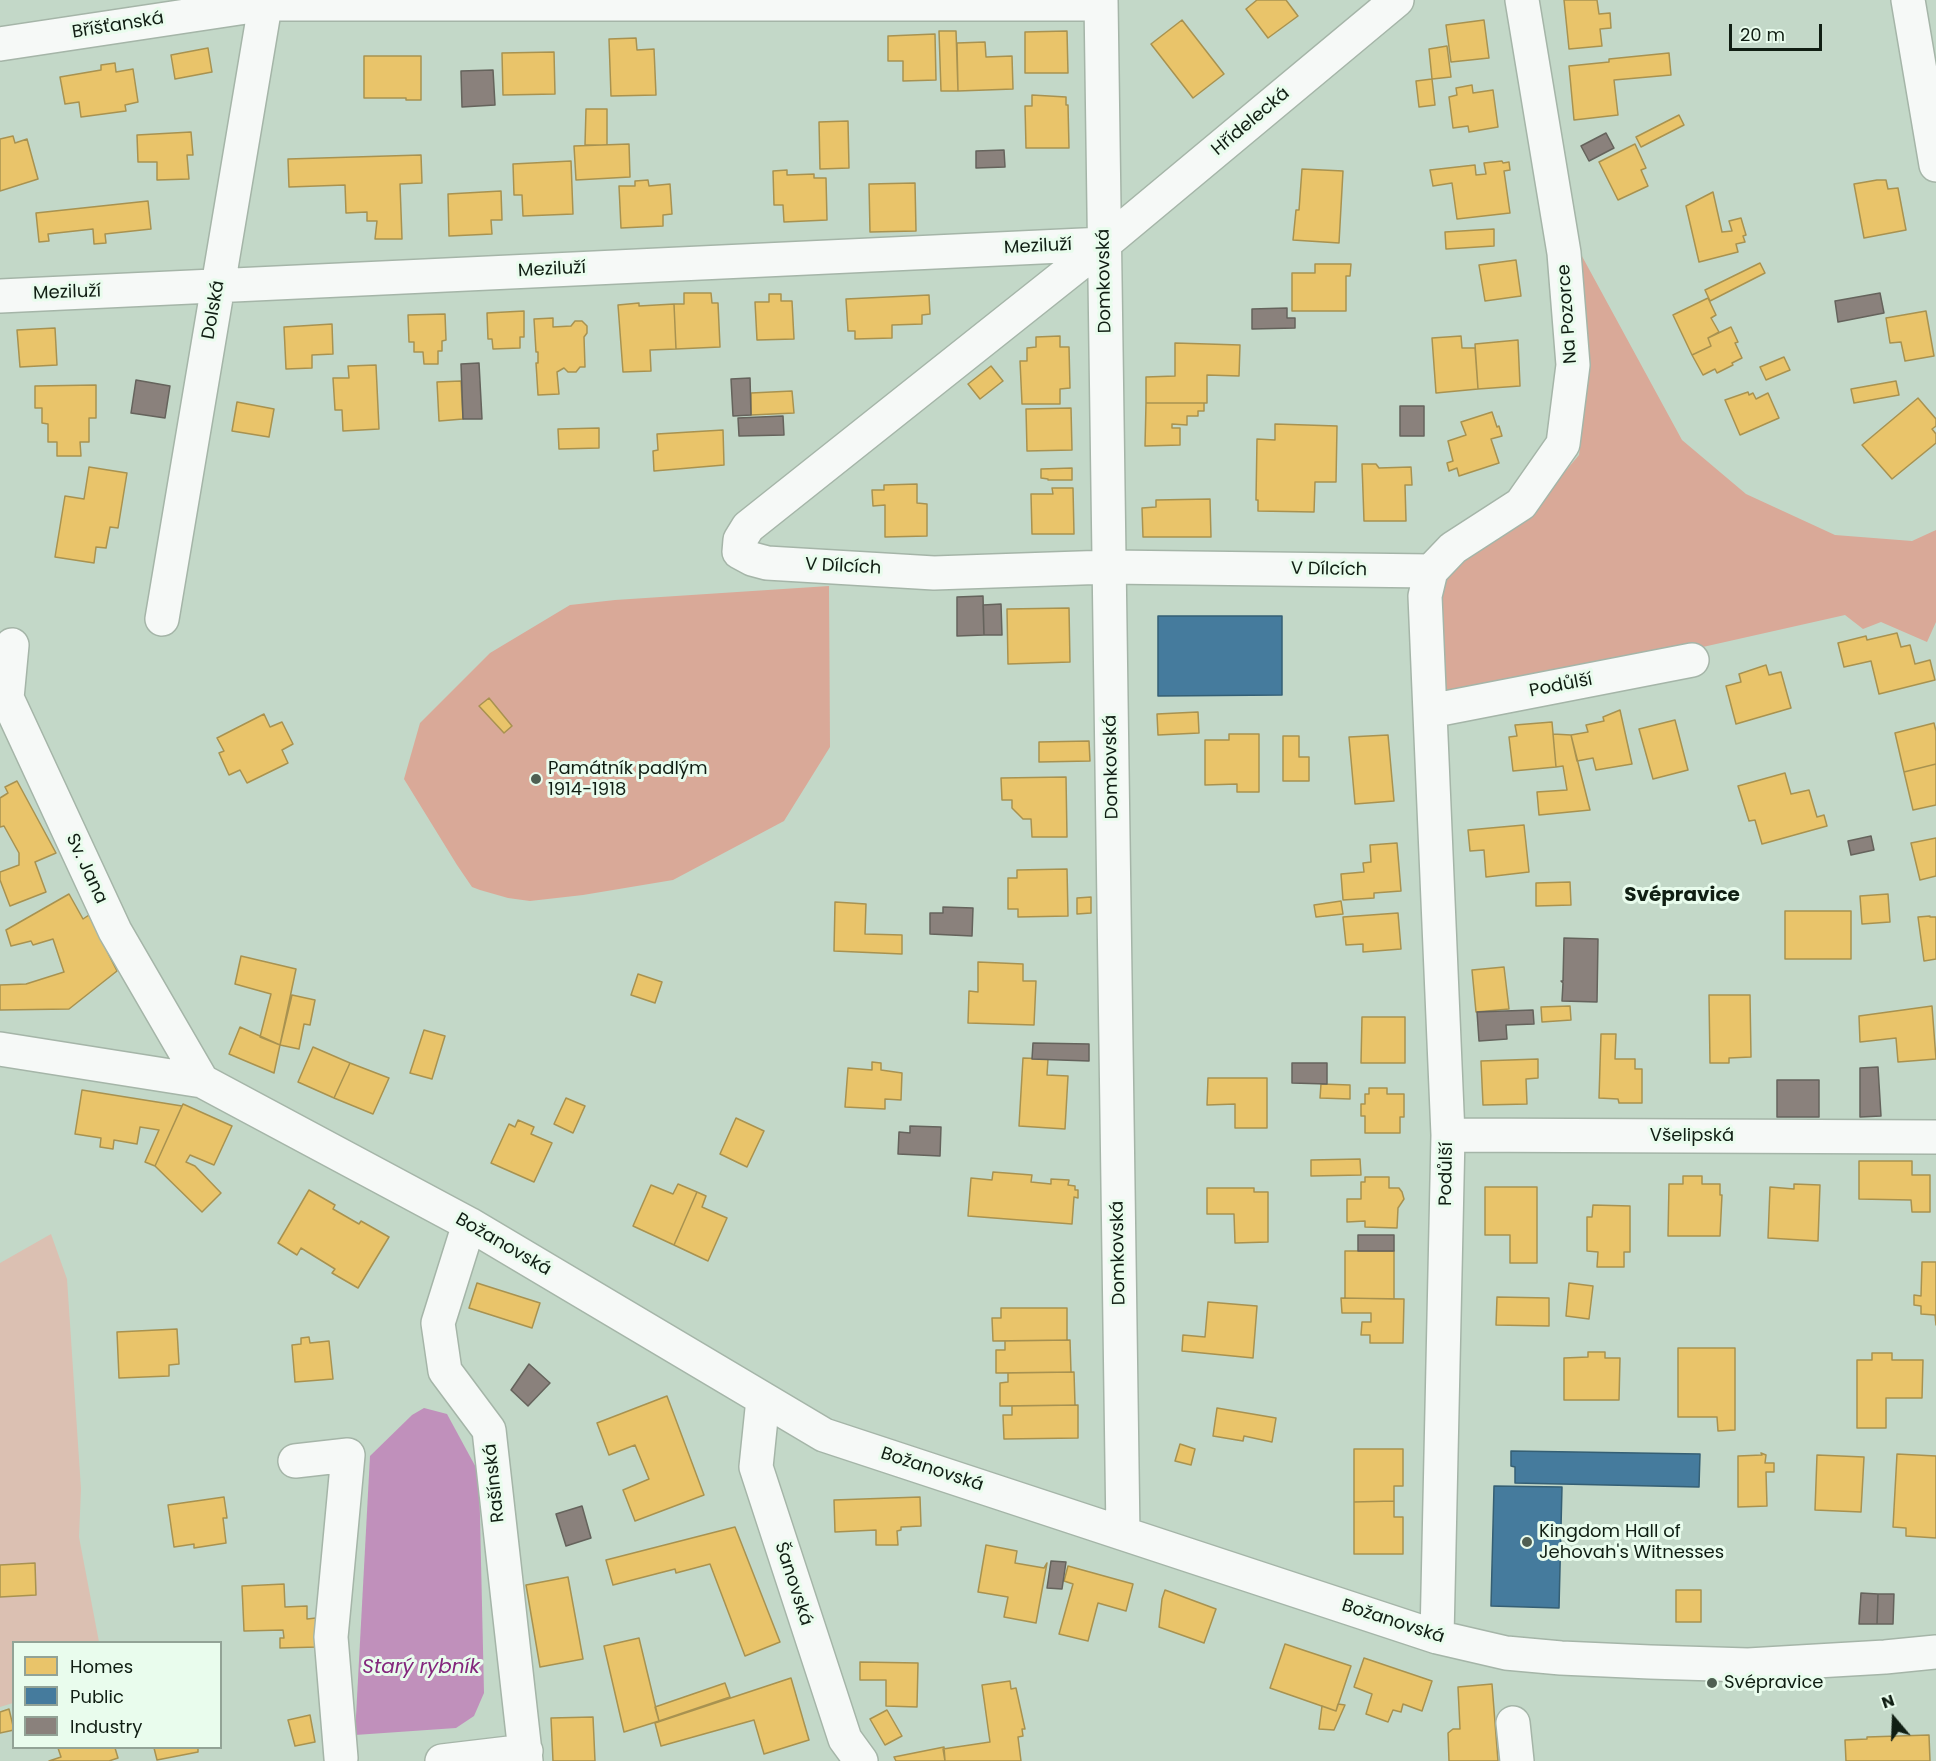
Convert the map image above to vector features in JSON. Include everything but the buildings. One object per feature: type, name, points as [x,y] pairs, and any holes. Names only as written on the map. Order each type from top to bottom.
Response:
[{"type":"street","name":"Hřídelecká","points":[[1104,244],[1397,0]]},
{"type":"street","name":"Na Pozorce","points":[[1431,571],[1453,548],[1521,504],[1563,444],[1573,365],[1564,253],[1522,0]]},
{"type":"street","points":[[1908,0],[1936,165]]},
{"type":"street","name":"Bříšťanská","points":[[0,44],[266,2],[1101,2]]},
{"type":"street","name":"Dolská","points":[[162,619],[266,2]]},
{"type":"street","name":"Domkovská","points":[[1101,2],[1123,1533]]},
{"type":"street","name":"Meziluží","points":[[0,296],[1104,244]]},
{"type":"street","name":"V Dílcích","points":[[1104,244],[748,527],[740,540],[740,552],[752,559],[767,563],[934,573],[1109,567],[1431,571]]},
{"type":"street","name":"Podůlší","points":[[1431,571],[1425,596],[1448,1135],[1437,1637]]},
{"type":"street","name":"Sv. Jana","points":[[12,645],[7,698],[115,931],[202,1081]]},
{"type":"street","name":"Podůlší","points":[[1430,711],[1692,660]]},
{"type":"street","name":"Božanovská","points":[[0,1049],[202,1081],[469,1224],[824,1435],[1437,1637],[1506,1653],[1561,1658],[1748,1665],[1936,1652]]},
{"type":"street","name":"Všelipská","points":[[1448,1135],[1936,1137]]},
{"type":"street","name":"Rašínská","points":[[469,1224],[438,1323],[445,1371],[489,1430],[526,1756]]},
{"type":"street","name":"Šanovská","points":[[763,1399],[756,1467],[845,1739],[861,1761]]},
{"type":"street","points":[[295,1461],[348,1455],[331,1637],[343,1760]]},
{"type":"street","points":[[1514,1723],[1517,1761]]},
{"type":"street","points":[[442,1761],[526,1756]]},
{"type":"shaded area","points":[[1571,236],[1682,440],[1746,494],[1835,535],[1912,541],[1936,530],[1936,622],[1927,642],[1881,622],[1863,629],[1845,615],[1534,685],[1442,699],[1435,597],[1449,567],[1530,513],[1579,455],[1587,390]]},
{"type":"shaded area","points":[[829,586],[830,747],[784,821],[673,880],[530,901],[508,898],[472,887],[404,779],[420,723],[490,653],[570,605]]},
{"type":"shaded area","points":[[51,1234],[67,1279],[81,1489],[79,1537],[99,1641],[12,1641],[12,1703],[0,1707],[0,1263]]},
{"type":"water","name":"Starý rybník","points":[[424,1408],[447,1414],[479,1473],[484,1693],[474,1716],[456,1728],[355,1735],[370,1456],[412,1415]]},
{"type":"place","name":"Památník padlým 1914-1918","points":[[536,779]]},
{"type":"place","name":"Kingdom Hall of Jehovah's Witnesses","points":[[1527,1542]]},
{"type":"place","name":"Svépravice","points":[[1712,1683]]},
{"type":"district","name":"Svépravice","points":[[1682,896]]}]
